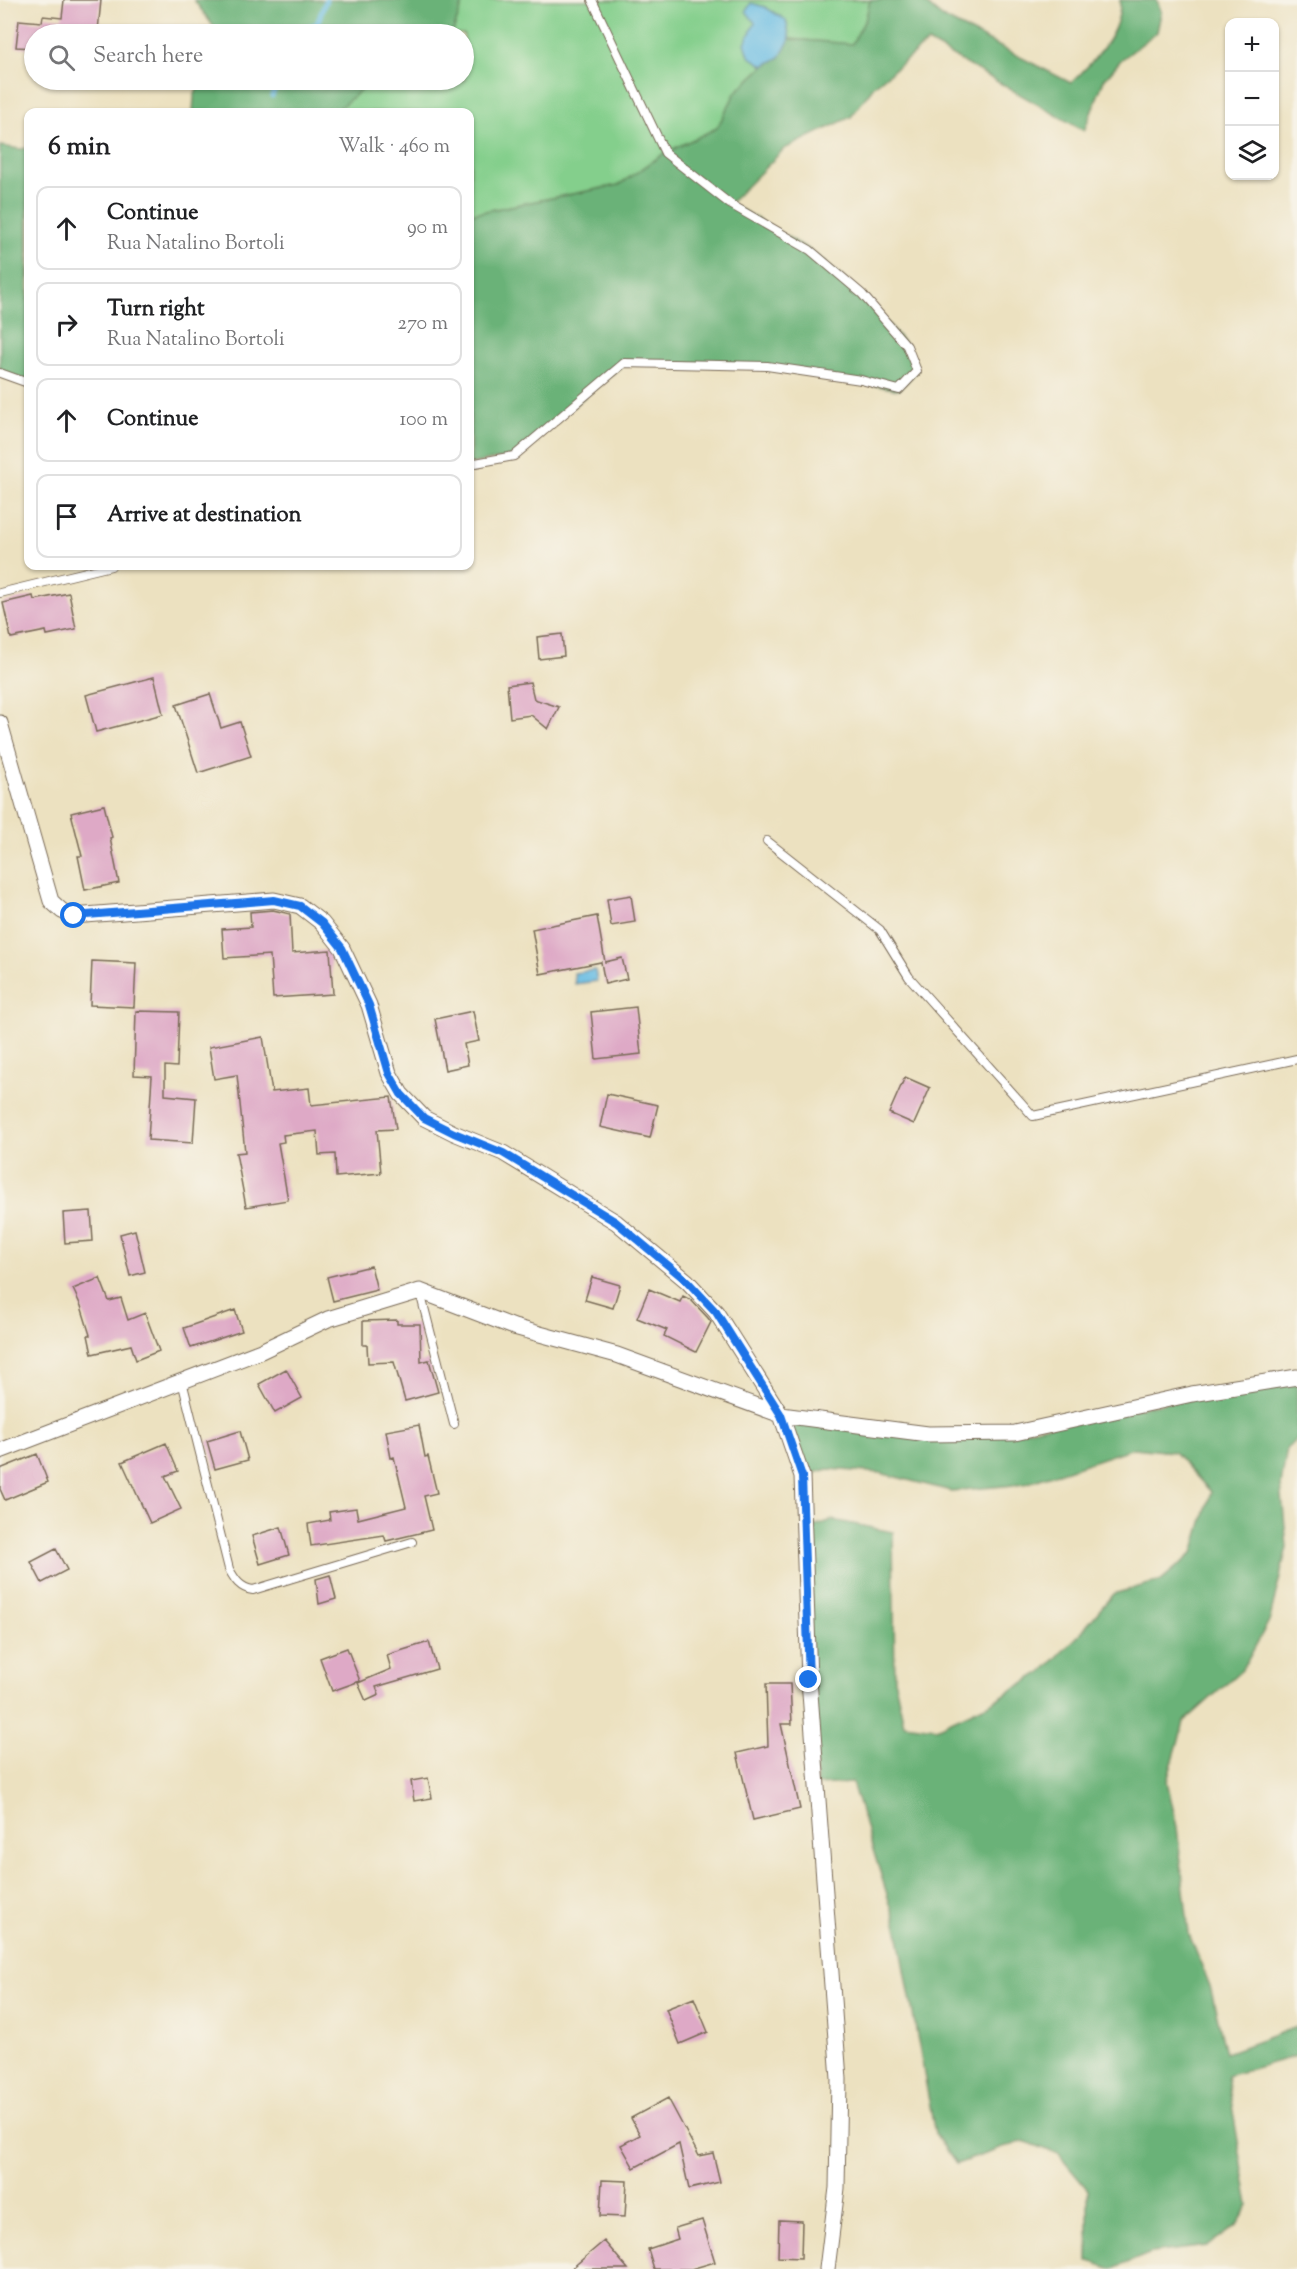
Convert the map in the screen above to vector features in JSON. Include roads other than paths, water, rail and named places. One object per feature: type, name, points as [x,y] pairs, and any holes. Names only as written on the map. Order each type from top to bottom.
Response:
[{"type":"street","points":[[0,723],[51,901],[62,911],[74,916],[274,900],[300,906],[322,923],[342,948],[369,1005],[389,1073],[401,1094],[424,1118],[503,1153],[616,1222],[687,1281],[716,1312],[781,1415],[802,1476],[809,1680],[839,2079],[837,2188],[827,2269]]},
{"type":"street","points":[[0,1450],[261,1351],[328,1319],[420,1291],[514,1327],[617,1355],[781,1415],[928,1434],[1015,1432],[1192,1394],[1297,1377]]},
{"type":"lane","points":[[474,463],[514,456],[624,363],[768,366],[861,380],[899,390],[917,371],[907,346],[862,294],[810,250],[730,204],[665,153],[592,0]]},
{"type":"lane","points":[[0,373],[24,382]]},
{"type":"lane","points":[[0,593],[95,570]]},
{"type":"lane","points":[[767,841],[880,930],[909,977],[1033,1116],[1297,1059]]},
{"type":"lane","points":[[420,1291],[454,1424]]},
{"type":"lane","points":[[182,1381],[229,1569],[244,1589],[253,1590],[412,1542]]},
{"type":"water","points":[[751,3],[765,7],[786,20],[790,39],[780,57],[764,66],[749,56],[745,43],[755,23],[746,11]]},
{"type":"water","points":[[595,970],[597,981],[575,984],[574,973]]},
{"type":"waterway","points":[[317,24],[326,0]]},
{"type":"waterway","points":[[272,96],[274,90]]}]
